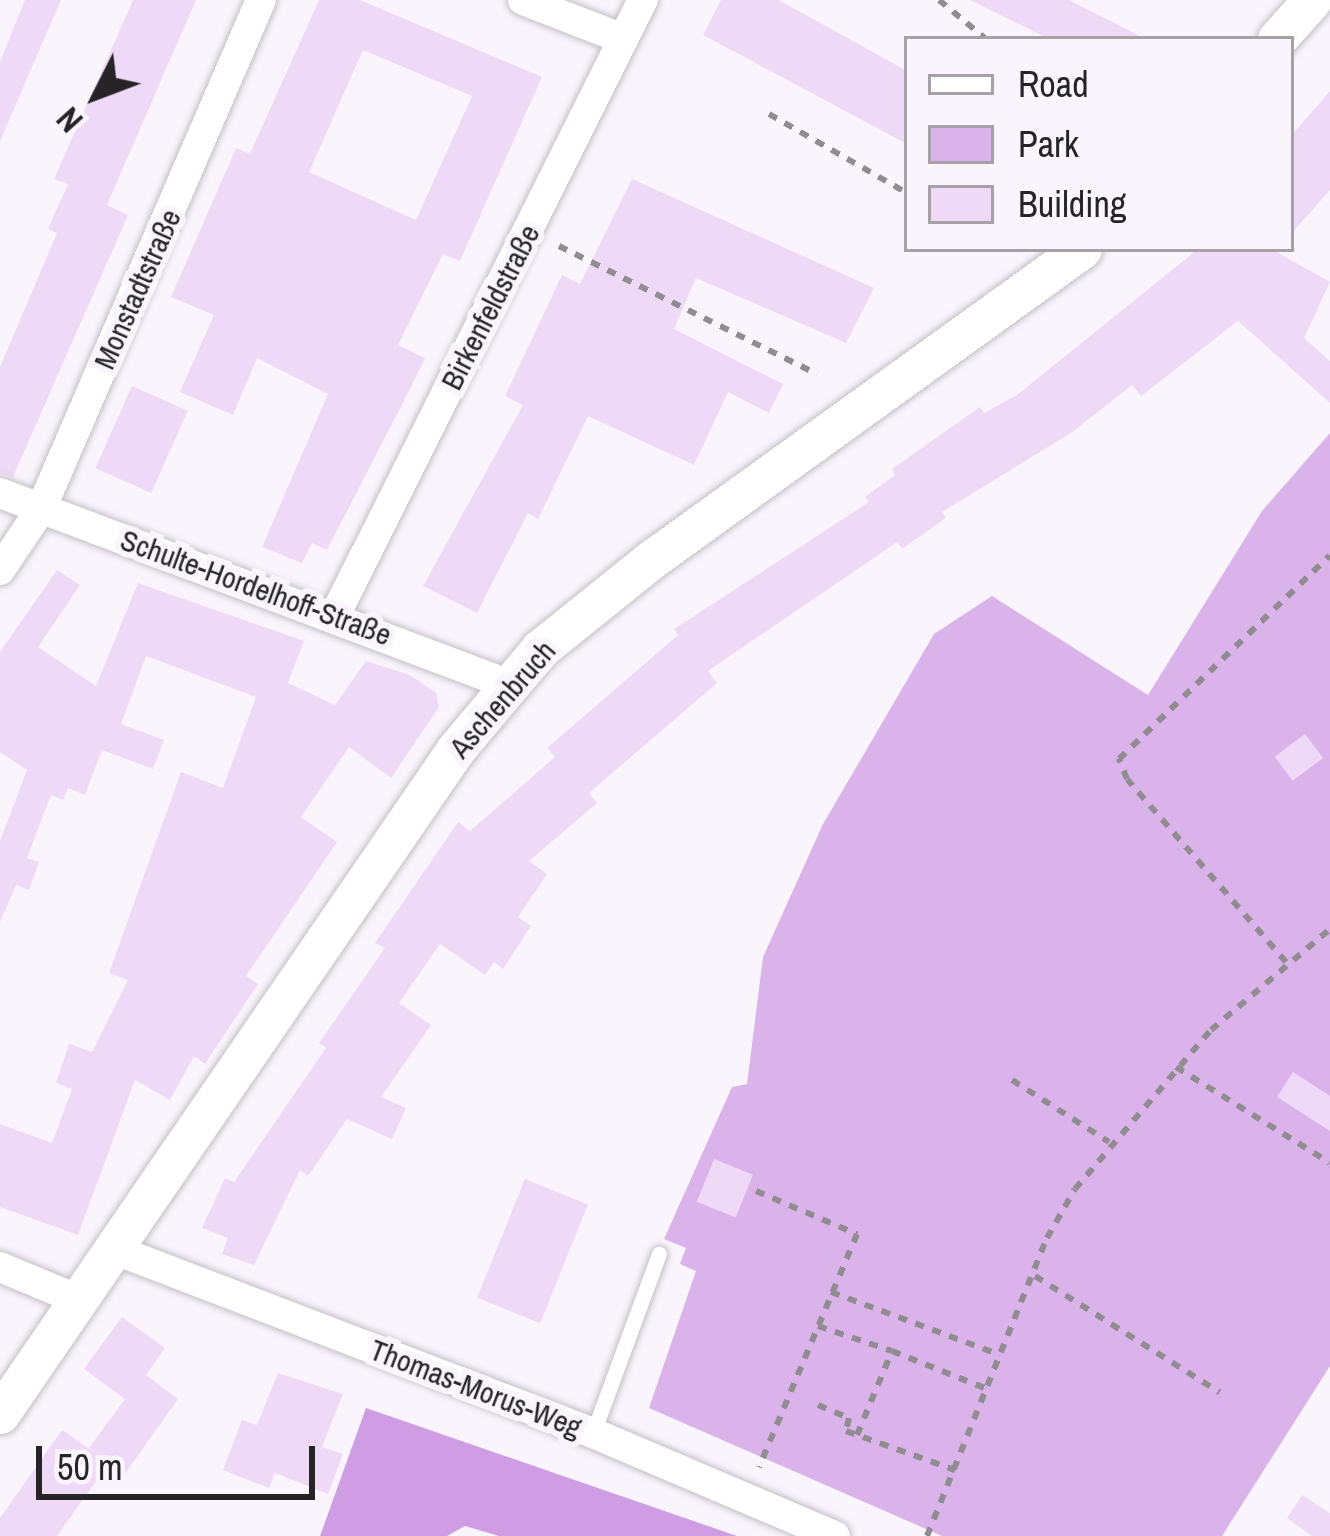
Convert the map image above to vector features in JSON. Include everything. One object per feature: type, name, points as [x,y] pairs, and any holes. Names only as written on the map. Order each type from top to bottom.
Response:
[{"type":"street","name":"Monstadtstraße","points":[[0,570],[41,509],[261,0]]},
{"type":"street","points":[[523,0],[623,39]]},
{"type":"street","name":"Birkenfeldstraße","points":[[336,614],[643,0]]},
{"type":"street","points":[[1280,36],[1312,0]]},
{"type":"street","name":"Aschenbruch","points":[[0,1414],[443,767],[510,685],[596,602],[1078,252]]},
{"type":"street","name":"Schulte-Hordelhoff-Straße","points":[[0,494],[336,614],[510,685]]},
{"type":"street","name":"Thomas-Morus-Weg","points":[[113,1249],[593,1433],[835,1536]]},
{"type":"street","points":[[0,1267],[79,1300]]},
{"type":"lane","points":[[593,1433],[659,1254]]},
{"type":"path","points":[[939,0],[982,36]]},
{"type":"path","points":[[769,114],[904,192]]},
{"type":"path","points":[[529,232],[817,374]]},
{"type":"path","points":[[1286,962],[1126,779],[1119,759],[1330,555]]},
{"type":"path","points":[[927,1536],[1048,1238],[1109,1142],[1176,1067],[1286,962],[1330,929]]},
{"type":"path","points":[[1176,1067],[1330,1163]]},
{"type":"path","points":[[1012,1079],[1109,1142]]},
{"type":"path","points":[[746,1498],[857,1234],[756,1191]]},
{"type":"path","points":[[1035,1276],[1219,1392]]},
{"type":"path","points":[[831,1292],[1000,1355]]},
{"type":"path","points":[[818,1325],[987,1389]]},
{"type":"path","points":[[857,1436],[892,1351]]},
{"type":"path","points":[[818,1405],[849,1418],[846,1431],[955,1471]]},
{"type":"green space","points":[[1330,433],[1330,1366],[1222,1536],[942,1536],[649,1408],[696,1271],[680,1264],[686,1248],[664,1239],[732,1087],[747,1084],[763,957],[823,824],[934,634],[992,596],[1148,695],[1262,511]]},
{"type":"shaded area","points":[[366,1408],[737,1536],[499,1536],[465,1526],[447,1536],[320,1536]]},
{"type":"building","points":[[25,0],[61,0],[0,141],[0,62]]},
{"type":"building","points":[[133,0],[196,0],[107,205],[128,215],[13,477],[0,474],[0,367],[57,233],[48,229],[68,184],[54,179]]},
{"type":"building","points":[[319,0],[360,0],[542,77],[460,261],[443,254],[398,345],[425,358],[409,391],[327,550],[312,543],[302,563],[262,547],[328,394],[257,358],[233,415],[180,392],[214,315],[171,297],[236,148],[250,154]],"holes":[[[363,50],[472,96],[416,220],[309,172]]]},
{"type":"building","points":[[721,0],[779,0],[904,69],[904,142],[703,35]]},
{"type":"building","points":[[970,0],[1069,0],[1140,36],[1043,36]]},
{"type":"building","points":[[1330,91],[1330,190],[1294,231],[1294,133]]},
{"type":"building","points":[[632,179],[874,288],[846,343],[696,278],[674,329],[783,384],[769,413],[728,392],[694,465],[588,416],[538,519],[528,513],[477,613],[423,586],[523,405],[505,396],[562,275],[580,284]]},
{"type":"building","points":[[1194,252],[1276,252],[1330,282],[1304,338],[1330,361],[1330,403],[1238,321],[1141,396],[1132,385],[1071,433],[942,512],[946,518],[902,549],[897,542],[708,671],[717,683],[589,793],[597,803],[529,861],[547,874],[518,917],[531,926],[503,969],[494,962],[485,975],[440,944],[399,1003],[431,1025],[381,1097],[406,1108],[392,1139],[347,1119],[308,1176],[300,1170],[254,1265],[222,1254],[228,1238],[202,1228],[225,1178],[234,1182],[326,1048],[319,1043],[385,948],[375,943],[458,822],[470,831],[555,757],[547,748],[678,635],[674,629],[869,502],[865,497],[895,475],[892,469],[980,407],[984,413],[1017,395]]},
{"type":"building","points":[[132,386],[188,411],[151,493],[95,468]]},
{"type":"building","points":[[57,570],[80,585],[38,647],[96,686],[138,583],[304,641],[288,683],[335,705],[366,661],[410,675],[436,693],[439,707],[391,778],[349,747],[301,817],[337,842],[246,976],[258,984],[205,1064],[194,1056],[170,1100],[135,1080],[78,1235],[0,1207],[0,1124],[52,1143],[72,1089],[56,1083],[69,1044],[92,1052],[128,980],[109,973],[181,772],[223,788],[256,697],[146,656],[121,724],[164,740],[153,769],[102,750],[85,795],[68,788],[63,800],[51,795],[27,858],[39,862],[29,890],[16,885],[0,922],[0,841],[27,770],[0,752],[0,652]]},
{"type":"building","points":[[1305,734],[1323,758],[1293,781],[1275,757]]},
{"type":"building","points":[[1293,1072],[1330,1096],[1330,1131],[1277,1097]]},
{"type":"building","points":[[714,1159],[753,1175],[736,1217],[697,1202]]},
{"type":"building","points":[[525,1179],[588,1204],[540,1323],[477,1298]]},
{"type":"building","points":[[122,1317],[165,1348],[146,1375],[178,1399],[124,1475],[109,1463],[57,1536],[0,1536],[0,1518],[62,1430],[97,1454],[89,1448],[125,1399],[84,1369]]},
{"type":"building","points":[[278,1373],[343,1394],[322,1447],[343,1454],[328,1494],[275,1473],[269,1488],[223,1470],[242,1420],[257,1425]]},
{"type":"building","points":[[1302,1495],[1330,1513],[1330,1536],[1312,1536],[1287,1518]]}]
